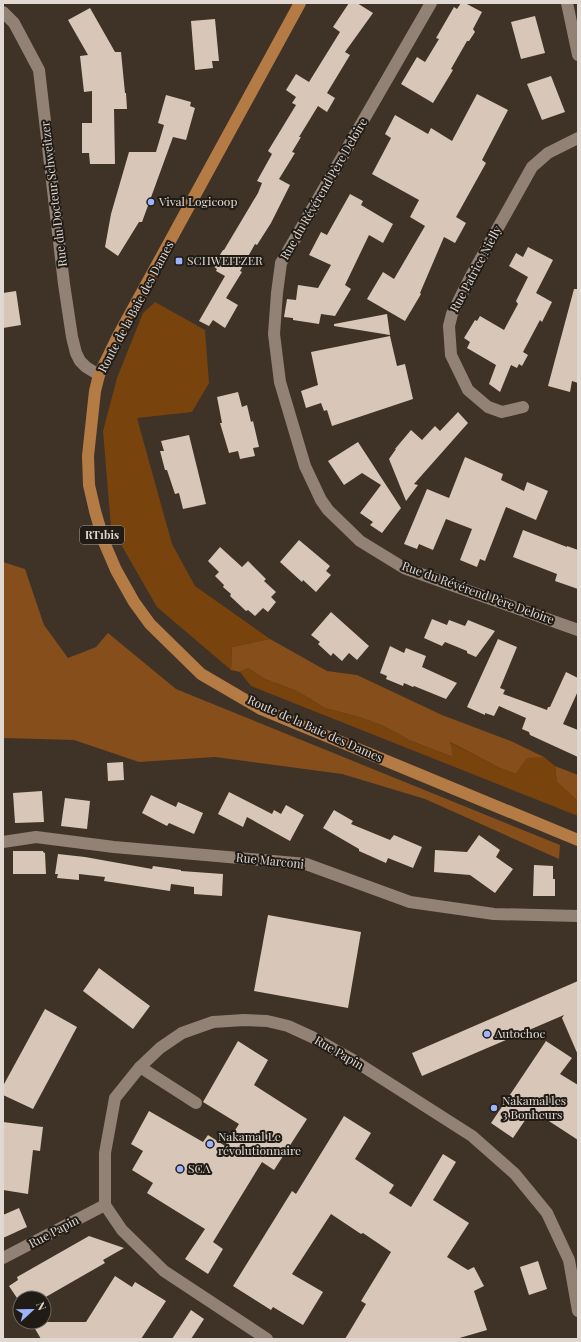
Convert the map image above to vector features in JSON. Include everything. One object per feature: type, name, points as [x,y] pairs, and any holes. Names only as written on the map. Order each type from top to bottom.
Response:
[{"type":"main road","name":"Route de la Baie des Dames","points":[[300,3],[117,338],[99,375],[95,391],[88,456],[89,485],[104,542],[116,570],[134,602],[150,624],[201,674],[261,709],[578,840]]},
{"type":"street","name":"Rue du Révérend Père Deloire","points":[[431,3],[281,263],[274,334],[280,382],[305,466],[320,500],[360,541],[404,568],[578,630]]},
{"type":"street","points":[[567,3],[578,54]]},
{"type":"street","name":"Rue du Docteur Schweitzer","points":[[3,12],[14,23],[39,70],[64,284],[72,337],[76,353],[80,361],[86,368],[99,375]]},
{"type":"street","name":"Rue Patrice Nielly","points":[[523,407],[502,412],[488,407],[468,390],[451,355],[449,326],[452,314],[468,282],[532,167],[548,153],[578,138]]},
{"type":"street","name":"Rue Marconi","points":[[3,842],[36,837],[114,847],[306,864],[410,902],[494,914],[578,916]]},
{"type":"street","name":"Rue Papin","points":[[3,1258],[105,1205],[105,1153],[115,1098],[140,1067],[160,1048],[182,1033],[213,1022],[244,1020],[267,1021],[288,1026],[312,1037],[395,1086],[472,1136],[515,1174],[547,1213],[569,1260],[578,1311]]},
{"type":"street","points":[[140,1067],[196,1102]]},
{"type":"street","points":[[105,1205],[122,1230],[164,1271],[268,1339]]},
{"type":"shaded area","points":[[155,302],[205,330],[209,383],[192,412],[137,418],[172,544],[195,586],[270,639],[232,647],[231,670],[157,607],[111,527],[103,431],[117,378],[143,313]]},
{"type":"shaded area","points":[[3,562],[25,569],[44,625],[68,658],[96,647],[108,633],[176,689],[560,845],[559,859],[425,799],[342,774],[215,757],[139,762],[74,740],[3,738]]},
{"type":"shaded area","points":[[270,639],[327,671],[357,675],[442,715],[513,742],[544,757],[527,758],[516,774],[500,768],[450,742],[453,757],[409,740],[384,726],[359,717],[325,708],[297,691],[265,679],[248,668],[240,672],[231,670],[232,647]]},
{"type":"shaded area","points":[[248,668],[265,679],[297,691],[325,708],[359,717],[384,726],[409,740],[453,757],[449,742],[500,768],[516,774],[527,757],[544,757],[555,766],[557,782],[578,801],[578,816],[251,686],[240,672]]},
{"type":"shaded area","points":[[555,766],[578,775],[578,801],[557,782]]},
{"type":"building","points":[[349,3],[357,3],[373,13],[345,52],[350,55],[327,93],[335,98],[327,112],[318,106],[299,137],[301,137],[292,152],[295,153],[279,179],[290,185],[271,223],[257,245],[255,244],[240,271],[242,272],[226,298],[238,305],[225,328],[213,320],[209,326],[199,321],[225,276],[216,271],[217,269],[213,266],[258,193],[262,183],[257,181],[272,154],[268,151],[296,105],[292,103],[296,97],[286,90],[296,74],[309,82],[340,32],[333,27]]},
{"type":"building","points":[[461,3],[465,3],[482,12],[473,29],[475,32],[469,41],[467,41],[451,69],[453,70],[433,103],[401,84],[417,57],[425,62],[439,39],[436,38],[454,7],[457,9]]},
{"type":"building","points":[[90,8],[115,52],[121,52],[127,109],[114,109],[115,164],[90,164],[89,153],[82,153],[82,123],[92,123],[92,91],[84,92],[80,56],[88,55],[68,20]]},
{"type":"building","points":[[535,16],[545,53],[521,59],[511,22]]},
{"type":"building","points":[[215,19],[219,61],[212,61],[213,68],[195,70],[191,21]]},
{"type":"building","points":[[551,76],[565,112],[542,120],[527,84]]},
{"type":"building","points":[[477,94],[508,110],[482,160],[486,163],[456,217],[466,223],[455,243],[444,237],[420,293],[421,294],[405,321],[367,299],[383,272],[394,279],[425,226],[410,217],[419,200],[372,174],[391,138],[385,134],[395,115],[428,134],[431,128],[452,141]]},
{"type":"building","points":[[166,95],[191,102],[190,106],[195,108],[186,140],[173,137],[142,222],[139,222],[118,256],[105,247],[111,214],[129,152],[156,152],[164,125],[158,123]]},
{"type":"building","points":[[350,194],[363,201],[361,205],[393,224],[383,243],[369,235],[345,285],[351,289],[335,316],[321,314],[319,324],[284,317],[287,299],[296,300],[298,285],[318,288],[331,265],[309,255],[321,232],[327,235]]},
{"type":"building","points":[[528,247],[553,260],[536,293],[552,302],[542,322],[540,320],[523,352],[528,355],[522,366],[519,364],[517,368],[511,365],[500,392],[489,384],[496,365],[467,348],[470,342],[464,338],[475,320],[477,321],[480,316],[504,330],[518,304],[516,301],[528,277],[509,266],[516,253],[523,257]]},
{"type":"building","points":[[574,289],[578,289],[578,383],[572,381],[570,392],[548,386]]},
{"type":"building","points":[[16,291],[21,325],[3,328],[3,293]]},
{"type":"building","points":[[387,314],[390,335],[334,326],[334,324]]},
{"type":"building","points":[[390,336],[397,366],[405,364],[413,399],[332,426],[327,410],[324,411],[321,403],[306,408],[301,391],[318,385],[311,352]]},
{"type":"building","points":[[238,392],[242,407],[247,405],[251,422],[253,421],[259,447],[253,448],[255,456],[240,459],[238,451],[229,453],[220,423],[222,423],[217,397]]},
{"type":"building","points":[[458,412],[468,423],[414,484],[418,485],[406,501],[389,459],[395,449],[411,430],[422,440],[435,426],[440,431]]},
{"type":"building","points":[[189,435],[206,504],[183,509],[179,493],[175,494],[167,470],[165,470],[160,451],[164,451],[161,441]]},
{"type":"building","points":[[358,442],[401,508],[382,533],[370,525],[373,522],[360,513],[381,485],[362,473],[344,485],[328,461]]},
{"type":"building","points":[[465,457],[503,474],[501,480],[524,491],[527,482],[548,491],[536,520],[506,507],[485,561],[480,559],[477,567],[460,560],[472,529],[446,519],[433,550],[419,544],[417,549],[404,544],[427,489],[449,498]]},
{"type":"building","points":[[523,530],[578,550],[578,589],[555,581],[557,574],[513,557]]},
{"type":"building","points":[[299,540],[330,566],[326,571],[331,575],[316,592],[303,580],[302,582],[280,562]]},
{"type":"building","points":[[220,547],[242,567],[248,561],[266,579],[264,581],[276,592],[271,597],[276,602],[268,612],[263,608],[255,616],[248,610],[246,611],[223,587],[224,585],[215,576],[219,572],[208,561]]},
{"type":"building","points":[[331,612],[369,646],[357,660],[349,653],[342,661],[333,653],[331,656],[318,644],[320,642],[311,635]]},
{"type":"building","points":[[432,619],[447,625],[449,620],[465,626],[468,620],[495,631],[476,657],[467,653],[467,651],[445,642],[442,646],[424,638]]},
{"type":"building","points":[[498,639],[517,647],[500,688],[505,690],[503,694],[547,710],[548,707],[550,707],[566,672],[578,678],[578,691],[563,724],[578,730],[578,757],[530,735],[529,732],[522,729],[526,718],[499,706],[494,716],[485,713],[485,715],[467,707]]},
{"type":"building","points":[[390,646],[404,653],[406,648],[426,656],[422,667],[457,683],[446,699],[414,686],[413,687],[404,683],[403,686],[386,679],[387,676],[380,673]]},
{"type":"building","points":[[123,762],[124,780],[108,781],[107,763]]},
{"type":"building","points":[[42,791],[44,822],[15,823],[13,793]]},
{"type":"building","points":[[229,792],[272,814],[274,810],[281,814],[286,805],[304,815],[290,841],[247,817],[243,827],[218,814]]},
{"type":"building","points":[[151,795],[176,807],[178,802],[203,813],[194,834],[169,823],[167,826],[142,813]]},
{"type":"building","points":[[65,798],[90,801],[87,829],[61,826]]},
{"type":"building","points":[[334,810],[353,821],[351,824],[390,840],[394,835],[422,847],[413,868],[388,858],[386,863],[359,851],[359,849],[323,828]]},
{"type":"building","points":[[479,835],[500,850],[496,857],[513,869],[495,893],[470,875],[434,872],[435,850],[467,852]]},
{"type":"building","points":[[13,851],[43,851],[45,853],[46,874],[13,874]]},
{"type":"building","points":[[58,854],[85,857],[152,869],[153,866],[181,871],[223,874],[222,896],[194,894],[194,887],[171,884],[170,891],[104,881],[105,877],[79,874],[79,880],[57,878],[58,874],[55,874]]},
{"type":"building","points":[[534,865],[553,866],[555,896],[533,896]]},
{"type":"building","points":[[268,915],[361,932],[348,1008],[254,991]]},
{"type":"building","points":[[99,968],[150,1006],[133,1029],[83,991]]},
{"type":"building","name":"Autochoc","points":[[578,981],[578,1055],[562,1018],[564,1015],[422,1076],[412,1053]]},
{"type":"building","points":[[45,1009],[77,1027],[33,1109],[3,1095],[3,1086]]},
{"type":"building","points":[[238,1041],[268,1060],[254,1085],[307,1119],[274,1170],[262,1162],[213,1242],[223,1249],[208,1274],[185,1259],[205,1229],[147,1193],[153,1183],[132,1170],[143,1151],[131,1144],[149,1111],[203,1142],[208,1135],[225,1146],[239,1124],[203,1102]]},
{"type":"building","points":[[546,1041],[572,1058],[560,1074],[578,1085],[578,1140],[532,1110],[513,1138],[491,1123]]},
{"type":"building","points":[[344,1116],[371,1133],[355,1159],[394,1185],[389,1193],[411,1207],[443,1154],[456,1162],[433,1200],[469,1223],[447,1257],[468,1270],[474,1267],[484,1286],[474,1291],[487,1330],[456,1339],[345,1339],[366,1304],[361,1301],[391,1252],[331,1214],[292,1274],[323,1292],[303,1325],[273,1307],[271,1310],[233,1286],[292,1191],[296,1194]]},
{"type":"building","points":[[3,1122],[43,1127],[40,1151],[33,1150],[28,1194],[3,1190]]},
{"type":"building","points":[[19,1208],[27,1227],[3,1238],[3,1215]]},
{"type":"building","points":[[89,1236],[124,1248],[103,1260],[105,1263],[52,1293],[52,1290],[12,1290],[9,1286],[18,1280],[17,1277]]},
{"type":"building","points":[[538,1261],[547,1289],[529,1295],[520,1267]]},
{"type":"building","points":[[115,1276],[132,1287],[135,1282],[166,1301],[141,1339],[41,1339],[36,1330],[52,1330],[52,1322],[86,1322]]},
{"type":"building","points":[[191,1310],[204,1319],[191,1339],[172,1339]]},
{"type":"place","name":"Vival Logicoop","points":[[151,202]]},
{"type":"place","name":"SCHWEITZER","points":[[179,261]]},
{"type":"place","name":"Autochoc","points":[[487,1034]]},
{"type":"place","name":"Nakamal les 3 Bonheurs","points":[[494,1108]]},
{"type":"place","name":"Nakamal Le révolutionnaire","points":[[210,1144]]},
{"type":"place","name":"SCA","points":[[180,1169]]}]
